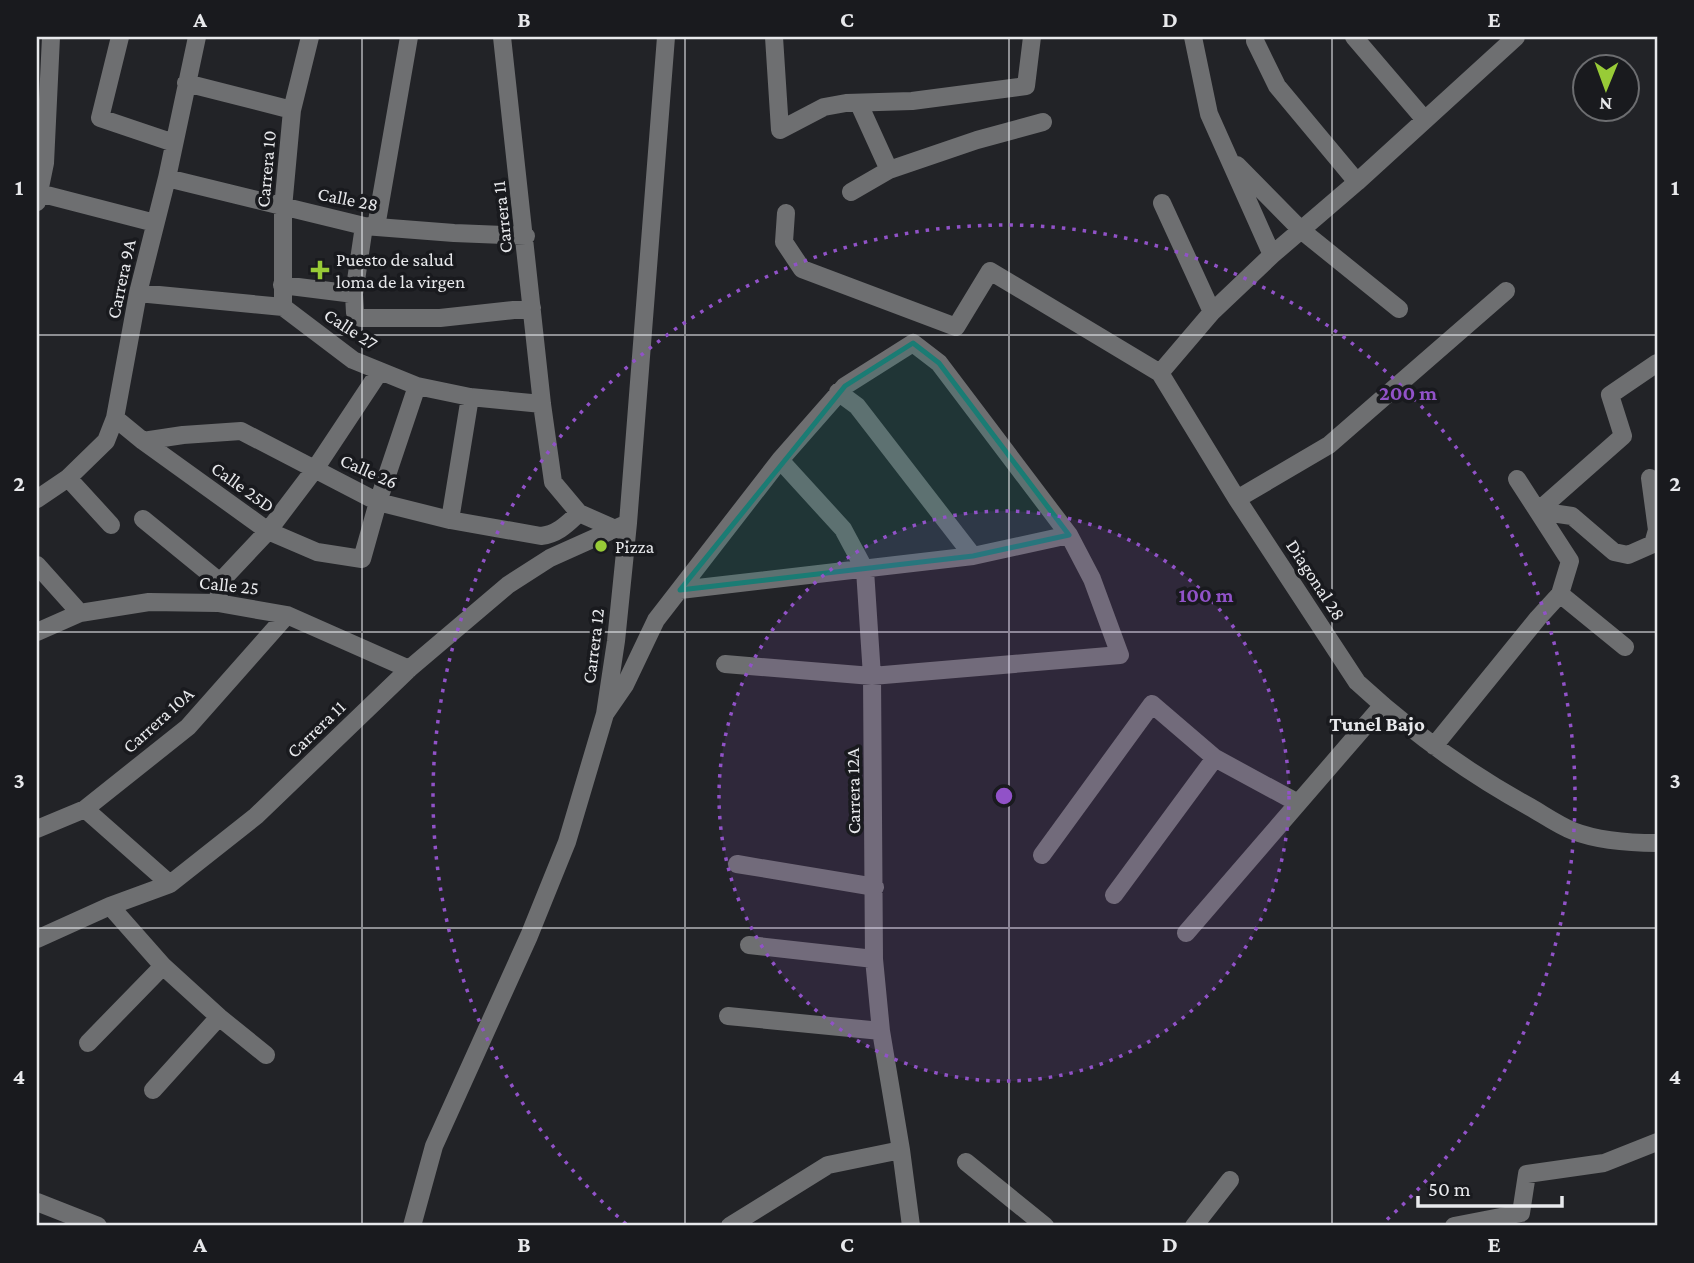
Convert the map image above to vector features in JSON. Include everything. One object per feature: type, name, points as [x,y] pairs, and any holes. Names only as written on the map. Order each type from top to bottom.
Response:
[{"type":"street","points":[[51,37],[45,163],[38,197],[155,223]]},
{"type":"street","points":[[120,37],[100,118],[174,142]]},
{"type":"street","name":"Carrera 9A","points":[[37,499],[68,478],[106,441],[115,418],[138,293],[167,178],[197,37]]},
{"type":"street","name":"Carrera 10","points":[[283,307],[283,208],[292,110],[310,37]]},
{"type":"street","points":[[409,37],[354,294],[355,313],[361,318],[440,318],[532,307]]},
{"type":"street","name":"Carrera 11","points":[[502,37],[553,482],[579,513],[620,525]]},
{"type":"street","points":[[774,37],[780,130],[824,107],[846,103],[912,101],[1026,86],[1032,37]]},
{"type":"street","points":[[1193,37],[1209,114],[1272,254]]},
{"type":"street","points":[[1354,37],[1425,120]]},
{"type":"street","points":[[1160,373],[1212,312],[1272,254],[1357,182],[1516,37]]},
{"type":"street","name":"Carrera 12","points":[[412,1226],[435,1146],[529,936],[567,842],[605,714],[616,641],[620,525],[667,38]]},
{"type":"street","points":[[1255,41],[1277,86],[1357,182]]},
{"type":"street","points":[[186,83],[292,110]]},
{"type":"street","points":[[859,104],[889,170]]},
{"type":"street","points":[[850,192],[889,170],[976,140],[1043,122]]},
{"type":"street","points":[[1227,155],[1301,230],[1399,309]]},
{"type":"street","name":"Calle 28","points":[[167,178],[283,208],[370,226],[526,236]]},
{"type":"street","points":[[1162,203],[1212,312]]},
{"type":"street","name":"Diagonal 28","points":[[786,213],[784,242],[802,269],[956,327],[990,271],[1160,373],[1237,499],[1357,682],[1434,746],[1496,788],[1573,831],[1606,840],[1657,844]]},
{"type":"street","points":[[282,285],[354,294]]},
{"type":"street","points":[[1237,499],[1329,445],[1506,291]]},
{"type":"street","points":[[138,293],[283,307]]},
{"type":"street","name":"Calle 27","points":[[283,307],[353,360],[417,386],[470,397],[542,404]]},
{"type":"street","points":[[605,714],[625,685],[656,620],[780,460],[845,386],[913,343],[939,363],[1069,535],[1092,579],[1120,655],[872,676],[725,664]]},
{"type":"street","points":[[1538,511],[1623,436],[1610,395],[1657,363]]},
{"type":"street","points":[[218,603],[220,582],[268,531],[315,469],[380,371]]},
{"type":"street","points":[[378,502],[417,386]]},
{"type":"street","points":[[838,393],[857,406],[973,556]]},
{"type":"street","points":[[450,520],[470,397]]},
{"type":"street","name":"Calle 25D","points":[[115,418],[268,531],[317,552],[362,559],[378,502]]},
{"type":"street","name":"Calle 26","points":[[143,441],[242,431],[378,502],[450,520],[541,536],[561,530],[579,513]]},
{"type":"street","name":"Carrera 12A","points":[[780,460],[843,529],[865,570],[872,676],[874,959],[881,1031],[911,1226]]},
{"type":"street","points":[[68,478],[111,525]]},
{"type":"street","points":[[1434,746],[1560,594],[1570,561],[1517,479]]},
{"type":"street","points":[[1538,511],[1572,516],[1614,552],[1628,555],[1653,544],[1657,530],[1655,479]]},
{"type":"street","points":[[143,519],[220,582]]},
{"type":"street","name":"Carrera 11","points":[[37,939],[110,906],[170,884],[256,816],[410,669],[508,585],[550,558],[620,525]]},
{"type":"street","points":[[680,590],[973,556],[1069,535]]},
{"type":"street","points":[[37,565],[80,612]]},
{"type":"street","points":[[1560,594],[1625,647]]},
{"type":"street","name":"Calle 25","points":[[37,632],[80,612],[149,602],[218,603],[287,615],[410,669]]},
{"type":"street","name":"Carrera 10A","points":[[41,824],[85,809],[188,727],[287,615]]},
{"type":"street","points":[[1042,855],[1152,704],[1215,758],[1298,803]]},
{"type":"street","points":[[1186,933],[1383,705]]},
{"type":"street","points":[[1114,895],[1215,758]]},
{"type":"street","points":[[85,809],[170,884]]},
{"type":"street","points":[[737,864],[875,887]]},
{"type":"street","points":[[110,906],[163,966],[265,1055]]},
{"type":"street","points":[[749,945],[874,959]]},
{"type":"street","points":[[88,1043],[163,966]]},
{"type":"street","points":[[728,1016],[881,1031]]},
{"type":"street","points":[[153,1090],[219,1017]]},
{"type":"street","points":[[1454,1226],[1521,1213],[1527,1174],[1604,1163],[1657,1142]]},
{"type":"street","points":[[730,1226],[828,1165],[901,1150]]},
{"type":"street","points":[[966,1162],[1045,1226]]},
{"type":"street","points":[[1194,1226],[1230,1180]]},
{"type":"street","points":[[37,1202],[97,1226]]},
{"type":"highlighted area","points":[[913,343],[939,363],[1069,535],[973,556],[680,590],[845,386]]},
{"type":"place","name":"Puesto de salud loma de la virgen","points":[[320,270]]},
{"type":"place","name":"Pizza","points":[[601,546]]},
{"type":"district","name":"Tunel Bajo","points":[[1377,724]]}]
